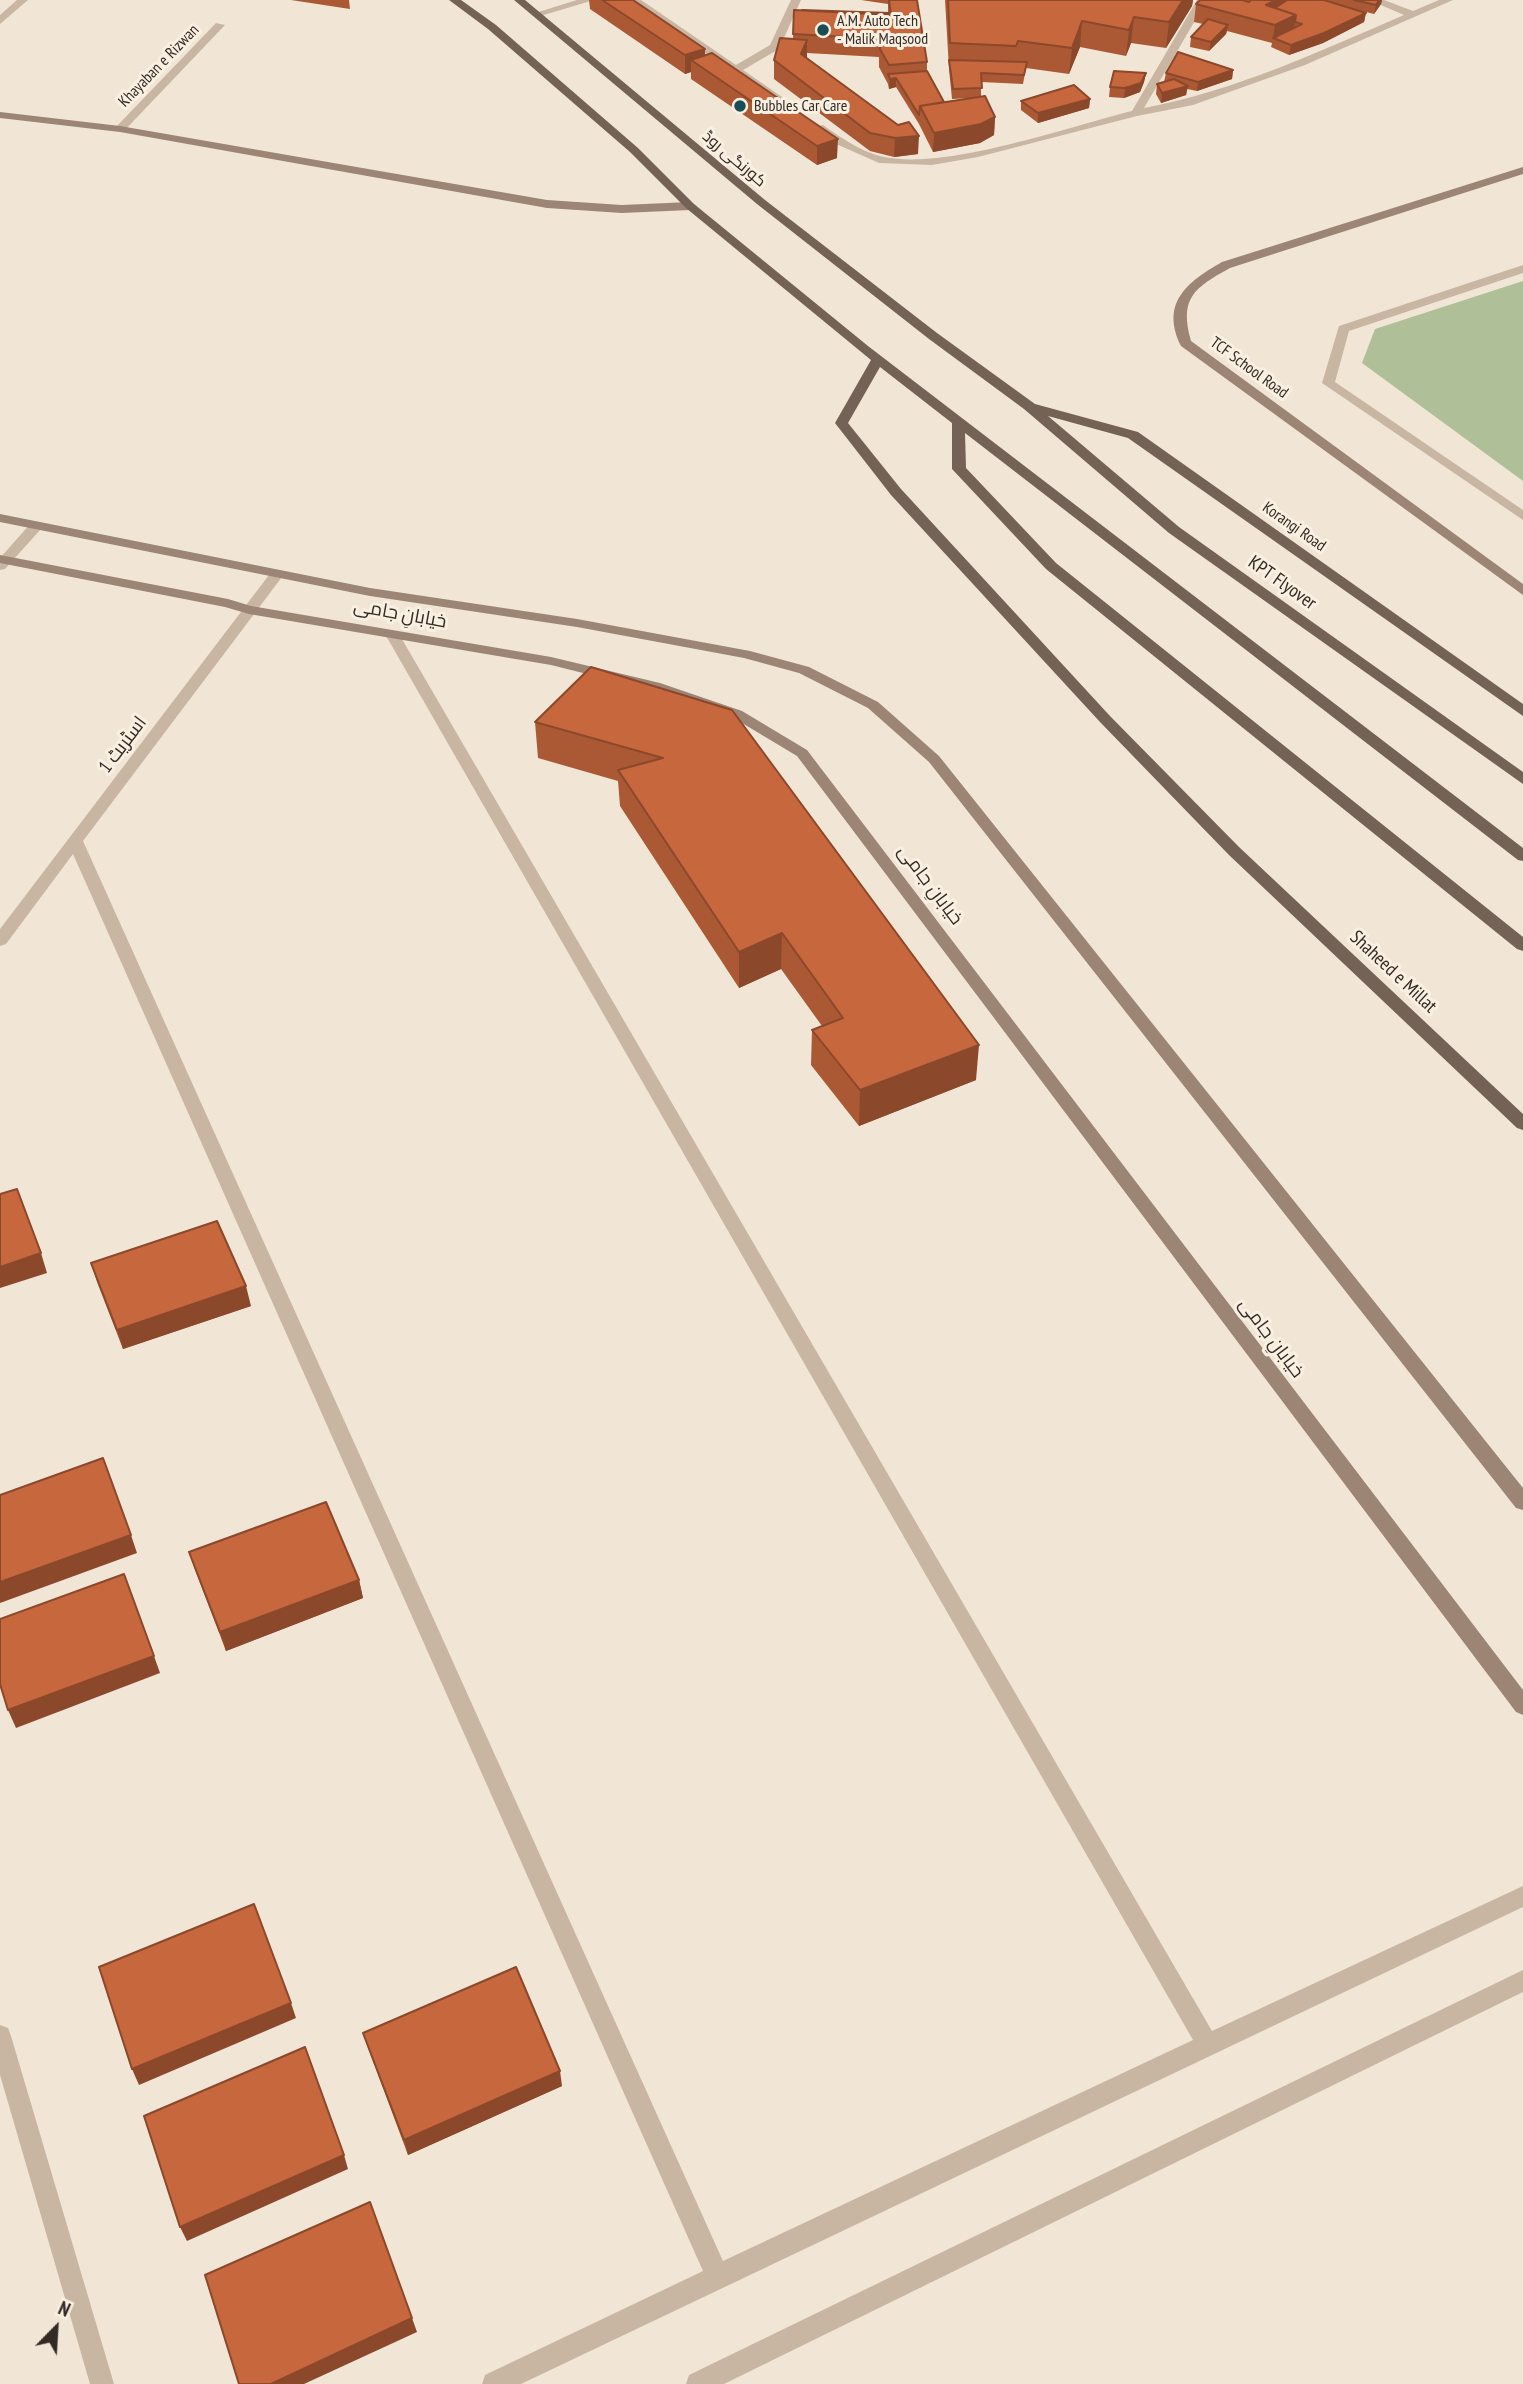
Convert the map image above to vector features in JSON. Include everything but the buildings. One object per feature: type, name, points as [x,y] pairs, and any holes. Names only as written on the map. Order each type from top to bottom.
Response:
[{"type":"main road","points":[[454,0],[492,27],[634,150],[690,206],[708,218],[864,349],[1523,856]]},
{"type":"main road","name":"کورنگی روڈ","points":[[519,0],[761,202],[933,336],[1029,406]]},
{"type":"main road","points":[[0,115],[120,129],[547,204],[622,209],[690,206]]},
{"type":"main road","name":"TCF School Road","points":[[1523,170],[1226,265],[1200,280],[1182,300],[1178,321],[1185,343],[1523,591]]},
{"type":"main road","name":"Shaheed e Millat","points":[[878,359],[841,423],[896,492],[1105,719],[1234,851],[1523,1124]]},
{"type":"main road","name":"KPT Flyover","points":[[1029,406],[1174,530],[1523,779]]},
{"type":"main road","name":"Korangi Road","points":[[1029,406],[1133,435],[1523,711]]},
{"type":"main road","points":[[958,423],[959,469],[1051,566],[1523,945]]},
{"type":"main road","name":"خیابانِ جامی","points":[[0,518],[370,592],[577,623],[745,654],[804,670],[873,705],[934,759],[1523,1502]]},
{"type":"main road","name":"خیابانِ جامی","points":[[2,562],[228,603],[248,610],[551,661],[660,688],[737,714],[802,753],[1523,1706]]},
{"type":"street","points":[[0,22],[23,0]]},
{"type":"street","points":[[537,13],[589,0]]},
{"type":"street","points":[[634,0],[793,109]]},
{"type":"street","points":[[736,69],[775,47],[796,0]]},
{"type":"street","points":[[1136,113],[1202,0]]},
{"type":"street","points":[[1374,0],[1413,15]]},
{"type":"street","points":[[804,117],[838,141],[879,160],[932,162],[978,154],[1202,98],[1301,63],[1413,15],[1431,4],[1448,0]]},
{"type":"street","name":"Khayaban e Rizwan","points":[[120,129],[220,25]]},
{"type":"street","points":[[1523,269],[1343,329],[1328,383],[1523,516]]},
{"type":"street","points":[[2,562],[36,526]]},
{"type":"street","name":"اسٹریٹ 1","points":[[0,940],[248,610],[278,574]]},
{"type":"street","points":[[392,634],[1208,2045]]},
{"type":"street","points":[[75,840],[718,2276]]},
{"type":"street","points":[[494,2384],[1523,1896]]},
{"type":"street","points":[[698,2384],[1523,1982]]},
{"type":"street","points":[[0,2036],[102,2384]]},
{"type":"green space","points":[[1523,281],[1523,481],[1362,363],[1375,329]]},
{"type":"place","name":"A.M. Auto Tech - Malik Maqsood","points":[[823,30]]},
{"type":"place","name":"Bubbles Car Care","points":[[740,106]]}]
